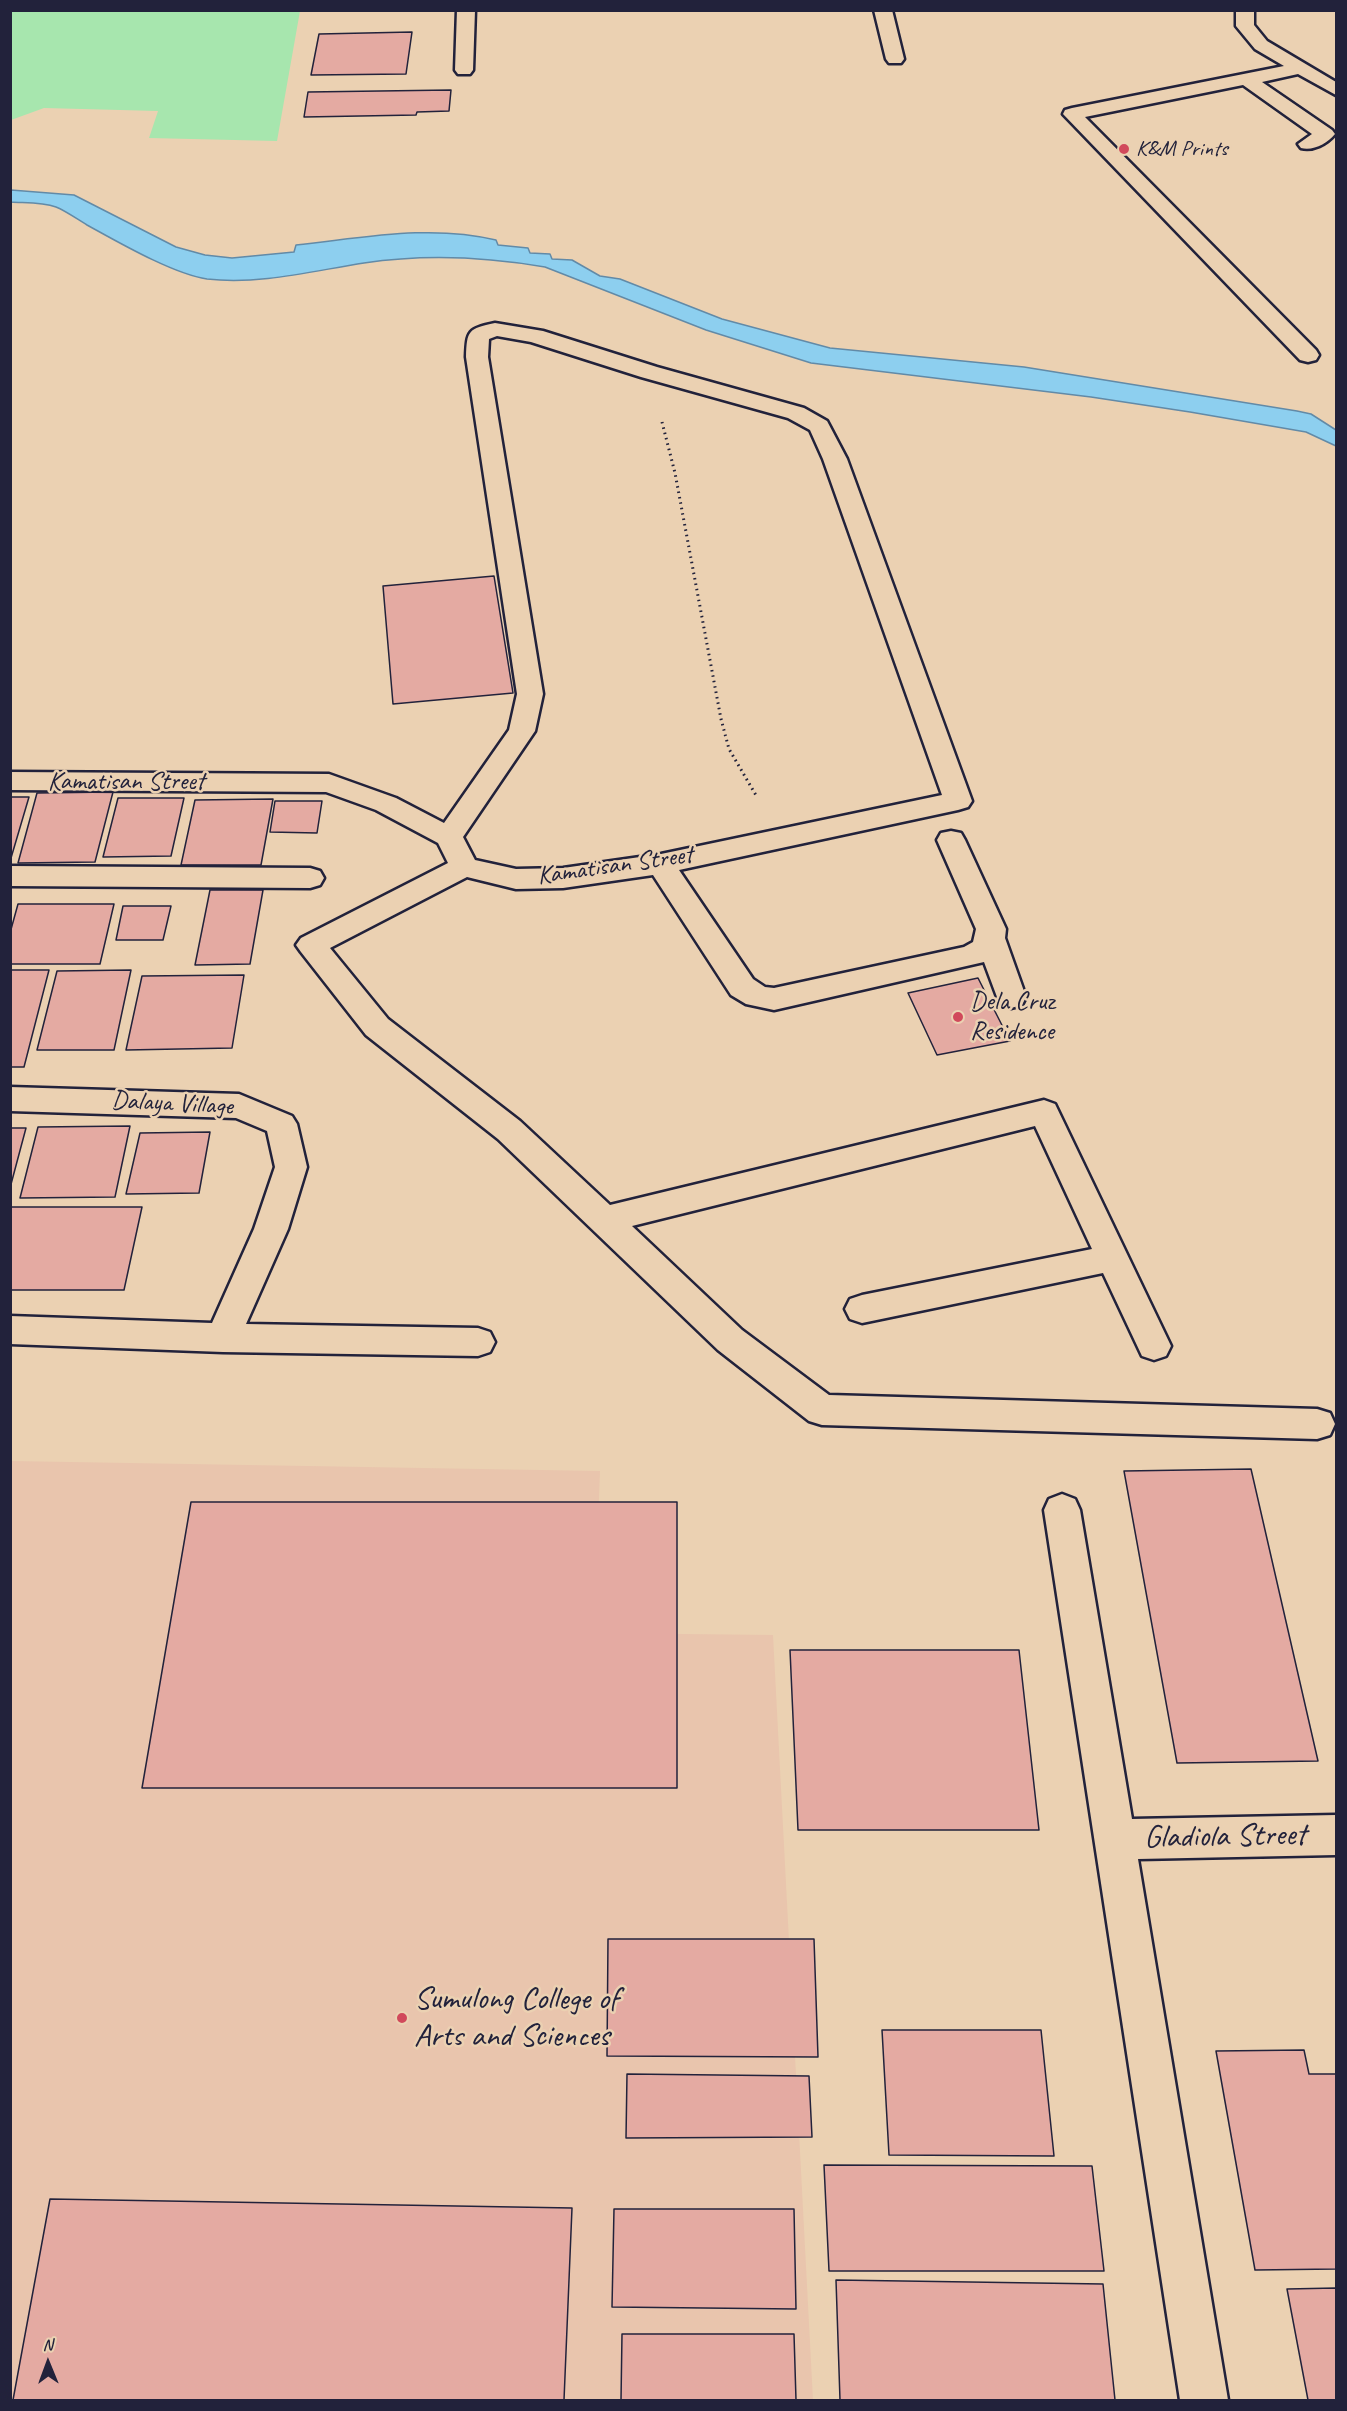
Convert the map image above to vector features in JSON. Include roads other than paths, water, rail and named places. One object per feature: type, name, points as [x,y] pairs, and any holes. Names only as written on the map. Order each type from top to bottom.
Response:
[{"type":"street","points":[[464,70],[466,10]]},
{"type":"street","points":[[884,10],[894,59]]},
{"type":"street","points":[[1245,10],[1245,26],[1261,45],[1336,89]]},
{"type":"street","points":[[1303,68],[1072,114],[1308,355]]},
{"type":"street","points":[[1246,79],[1325,134],[1308,144]]},
{"type":"street","name":"Kamatisan Street","points":[[10,781],[329,783],[386,804],[449,837],[522,731],[530,694],[477,357],[478,336],[495,329],[536,336],[649,372],[796,413],[819,426],[835,459],[958,801],[661,864],[563,878],[516,879],[464,867]]},
{"type":"street","points":[[449,837],[464,867],[311,945],[377,1027],[508,1130],[730,1340],[822,1410],[1317,1424]]},
{"type":"street","points":[[951,840],[991,929],[991,940],[1011,997]]},
{"type":"street","points":[[661,864],[742,987],[757,996],[774,999],[793,996],[971,956],[985,950],[991,940]]},
{"type":"street","points":[[10,876],[310,878]]},
{"type":"street","name":"Dalaya Village","points":[[10,1099],[239,1106],[281,1124],[291,1167],[271,1229],[223,1338]]},
{"type":"street","points":[[603,1220],[1044,1112],[1154,1346]]},
{"type":"street","points":[[862,1309],[1113,1258]]},
{"type":"street","points":[[10,1330],[223,1338],[477,1342]]},
{"type":"street","points":[[1062,1510],[1204,2400]]},
{"type":"street","name":"Gladiola Street","points":[[1113,1839],[1336,1834]]},
{"type":"water","points":[[11,190],[74,195],[176,247],[205,255],[232,258],[294,252],[296,245],[371,236],[421,233],[471,235],[496,240],[498,245],[528,248],[530,253],[550,254],[552,259],[572,260],[600,276],[620,279],[722,319],[830,348],[1024,367],[1311,414],[1336,430],[1336,446],[1306,432],[1190,412],[1091,397],[811,363],[706,330],[545,267],[478,259],[409,258],[266,279],[207,279],[178,271],[146,256],[51,205],[11,202]]},
{"type":"place","name":"K&M Prints","points":[[1124,149]]},
{"type":"place","name":"Dela Cruz Residence","points":[[958,1017]]},
{"type":"place","name":"Sumulong College of Arts and Sciences","points":[[402,2018]]}]
